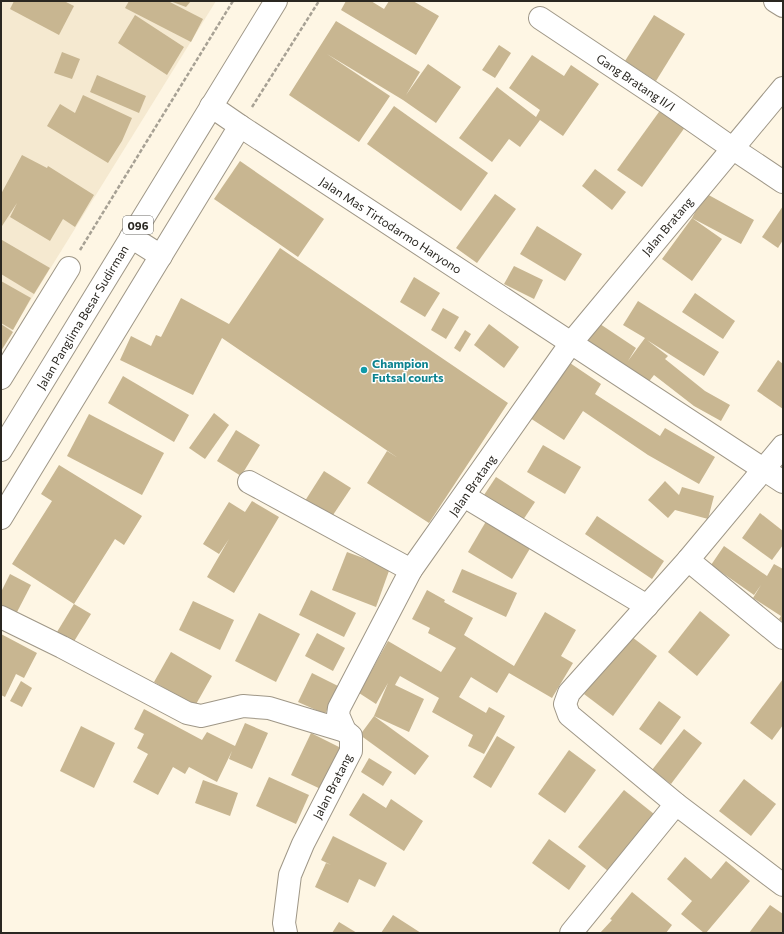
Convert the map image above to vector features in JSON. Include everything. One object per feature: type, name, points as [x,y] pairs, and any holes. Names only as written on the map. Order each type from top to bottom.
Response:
[{"type":"street","name":"Jalan Panglima Besar Sudirman","points":[[1,450],[276,1]]},
{"type":"street","points":[[775,1],[783,6]]},
{"type":"street","name":"Gang Bratang II/I","points":[[540,18],[783,182]]},
{"type":"street","name":"Jalan Bratang","points":[[286,933],[284,923],[290,875],[303,844],[351,751],[351,736],[345,730],[338,715],[341,702],[411,570],[571,343],[783,88]]},
{"type":"street","name":"Jalan Mas Tirtodarmo Haryono","points":[[211,106],[783,482]]},
{"type":"street","points":[[1,518],[240,126]]},
{"type":"street","points":[[131,237],[161,256]]},
{"type":"street","points":[[1,378],[69,268]]},
{"type":"street","points":[[783,446],[688,560],[569,693],[565,704],[569,715],[676,804],[783,885]]},
{"type":"street","points":[[250,482],[411,570]]},
{"type":"street","points":[[464,496],[647,606]]},
{"type":"street","points":[[688,560],[783,638]]},
{"type":"street","points":[[1,617],[62,647],[187,713],[201,716],[243,706],[269,708],[345,730]]},
{"type":"street","points":[[571,933],[676,804]]},
{"type":"path","points":[[69,268],[233,1]]},
{"type":"path","points":[[240,126],[319,1]]},
{"type":"shaded area","points":[[1,1],[216,1],[1,348]]},
{"type":"building","points":[[14,1],[64,1],[74,6],[59,35],[10,9]]},
{"type":"building","points":[[129,1],[168,1],[203,19],[191,42],[125,8]]},
{"type":"building","points":[[170,1],[191,1],[186,7]]},
{"type":"building","points":[[346,1],[371,1],[384,9],[389,1],[413,1],[439,16],[416,55],[341,10]]},
{"type":"building","points":[[135,15],[184,47],[167,75],[118,43]]},
{"type":"building","points":[[654,15],[685,34],[656,81],[625,61]]},
{"type":"building","points":[[336,21],[420,72],[406,95],[428,64],[461,87],[436,123],[403,100],[327,54],[390,96],[359,142],[289,95]]},
{"type":"building","points":[[499,45],[511,53],[495,78],[482,70]]},
{"type":"building","points":[[62,52],[80,59],[72,79],[54,73]]},
{"type":"building","points":[[532,55],[564,76],[571,65],[599,84],[563,136],[540,120],[520,147],[509,139],[492,162],[459,138],[497,87],[536,117],[540,110],[509,88]]},
{"type":"building","points":[[97,75],[146,96],[139,113],[90,92]]},
{"type":"building","points":[[83,95],[132,118],[122,141],[108,163],[47,126],[60,104],[75,113]]},
{"type":"building","points":[[664,105],[688,123],[642,187],[617,170]]},
{"type":"building","points":[[394,106],[488,173],[461,211],[367,144]]},
{"type":"building","points":[[22,155],[47,168],[48,166],[94,195],[75,227],[63,219],[50,241],[10,217],[17,203],[2,226],[1,225],[1,194]]},
{"type":"building","points":[[240,161],[324,219],[298,257],[214,199]]},
{"type":"building","points":[[595,169],[626,192],[612,210],[582,186]]},
{"type":"building","points":[[705,193],[754,220],[741,244],[692,218]]},
{"type":"building","points":[[495,194],[516,209],[477,263],[456,248]]},
{"type":"building","points":[[783,206],[783,240],[778,248],[762,237]]},
{"type":"building","points":[[692,218],[722,239],[692,281],[662,259]]},
{"type":"building","points":[[537,226],[582,254],[565,281],[520,254]]},
{"type":"building","points":[[2,240],[50,268],[34,294],[1,274]]},
{"type":"building","name":"Champion Futsal courts","points":[[280,248],[508,403],[429,523],[367,483],[387,451],[398,458],[222,338],[193,395],[120,360],[131,336],[151,346],[156,335],[161,337],[181,298],[229,324]]},
{"type":"building","points":[[514,266],[543,280],[534,299],[504,284]]},
{"type":"building","points":[[414,277],[440,293],[425,317],[400,302]]},
{"type":"building","points":[[1,281],[31,298],[13,330],[1,323]]},
{"type":"building","points":[[695,293],[735,321],[723,339],[682,312]]},
{"type":"building","points":[[638,301],[719,352],[704,376],[647,340],[668,356],[665,359],[705,391],[730,405],[721,421],[694,406],[654,375],[647,384],[585,340],[597,322],[636,348],[628,361],[645,338],[623,325]]},
{"type":"building","points":[[443,308],[459,317],[446,339],[431,330]]},
{"type":"building","points":[[1,324],[13,332],[1,351]]},
{"type":"building","points":[[489,324],[519,347],[504,368],[474,345]]},
{"type":"building","points":[[465,330],[471,334],[460,352],[454,348]]},
{"type":"building","points":[[778,360],[783,364],[783,409],[757,391]]},
{"type":"building","points":[[567,361],[601,384],[595,394],[660,436],[665,428],[715,457],[699,484],[648,455],[583,411],[564,440],[530,418]]},
{"type":"building","points":[[123,376],[189,415],[174,442],[108,403]]},
{"type":"building","points":[[214,413],[229,425],[205,459],[189,448]]},
{"type":"building","points":[[89,414],[164,453],[142,495],[67,456]]},
{"type":"building","points":[[236,430],[260,445],[241,476],[217,461]]},
{"type":"building","points":[[543,445],[581,467],[565,494],[527,472]]},
{"type":"building","points":[[59,465],[142,516],[124,545],[115,539],[74,604],[12,564],[52,501],[41,494]]},
{"type":"building","points":[[324,471],[351,488],[329,521],[303,504]]},
{"type":"building","points":[[496,477],[535,502],[523,520],[484,495]]},
{"type":"building","points":[[665,481],[679,495],[682,487],[714,496],[708,519],[675,510],[668,518],[648,500]]},
{"type":"building","points":[[252,501],[279,517],[234,593],[207,577],[229,539],[219,554],[203,544],[229,502],[245,512]]},
{"type":"building","points":[[760,513],[783,531],[783,545],[772,560],[742,538]]},
{"type":"building","points":[[597,516],[664,561],[652,579],[585,534]]},
{"type":"building","points":[[488,518],[532,545],[512,579],[468,552]]},
{"type":"building","points":[[724,546],[767,576],[774,564],[783,569],[783,622],[779,619],[781,616],[753,598],[761,585],[754,595],[711,565]]},
{"type":"building","points":[[347,552],[390,568],[376,607],[332,590]]},
{"type":"building","points":[[462,569],[517,593],[506,617],[452,592]]},
{"type":"building","points":[[10,574],[31,585],[16,614],[1,607],[1,592]]},
{"type":"building","points":[[311,590],[356,613],[344,637],[299,615]]},
{"type":"building","points":[[427,590],[445,600],[444,602],[473,618],[464,635],[514,666],[545,612],[576,630],[561,656],[573,663],[552,698],[509,673],[497,693],[471,677],[459,697],[486,713],[489,707],[505,716],[484,754],[468,746],[473,735],[432,712],[439,698],[400,676],[395,685],[424,699],[409,732],[374,716],[388,683],[376,704],[359,693],[388,641],[441,672],[456,648],[428,633],[430,628],[412,619]]},
{"type":"building","points":[[193,601],[234,620],[220,650],[179,630]]},
{"type":"building","points":[[74,604],[91,614],[73,643],[57,632]]},
{"type":"building","points":[[700,611],[730,635],[697,676],[668,652]]},
{"type":"building","points":[[259,613],[300,634],[276,682],[235,661]]},
{"type":"building","points":[[317,633],[345,648],[333,671],[305,656]]},
{"type":"building","points":[[1,634],[37,653],[24,678],[16,674],[5,697],[1,695]]},
{"type":"building","points":[[628,634],[657,656],[613,716],[584,694]]},
{"type":"building","points":[[171,652],[212,676],[195,706],[154,682]]},
{"type":"building","points":[[312,673],[338,686],[325,714],[298,702]]},
{"type":"building","points":[[783,679],[783,725],[772,740],[750,723]]},
{"type":"building","points":[[21,681],[32,688],[22,707],[10,701]]},
{"type":"building","points":[[659,701],[681,717],[661,745],[639,729]]},
{"type":"building","points":[[144,709],[202,740],[207,732],[235,746],[245,723],[268,733],[252,769],[229,759],[232,751],[217,782],[189,767],[185,774],[173,767],[158,795],[133,782],[148,754],[137,748],[144,734],[134,729]]},
{"type":"building","points":[[374,716],[429,756],[415,775],[360,735]]},
{"type":"building","points":[[81,726],[115,743],[94,788],[60,771]]},
{"type":"building","points":[[684,729],[702,743],[671,784],[652,770]]},
{"type":"building","points":[[311,733],[347,751],[327,792],[291,775]]},
{"type":"building","points":[[497,736],[515,747],[491,788],[473,777]]},
{"type":"building","points":[[569,750],[596,770],[565,813],[538,794]]},
{"type":"building","points":[[369,758],[392,772],[383,786],[361,772]]},
{"type":"building","points":[[269,777],[309,795],[296,824],[256,806]]},
{"type":"building","points":[[744,779],[776,804],[751,836],[719,811]]},
{"type":"building","points":[[203,780],[238,793],[230,816],[195,803]]},
{"type":"building","points":[[624,790],[654,814],[608,871],[578,847]]},
{"type":"building","points":[[363,793],[386,808],[391,799],[423,821],[404,851],[349,815]]},
{"type":"building","points":[[333,836],[387,863],[375,887],[359,879],[348,903],[315,887],[326,863],[331,865],[321,860]]},
{"type":"building","points":[[549,839],[586,866],[569,890],[532,863]]},
{"type":"building","points":[[685,857],[711,879],[726,861],[750,881],[706,933],[704,933],[681,914],[692,901],[667,879]]},
{"type":"building","points":[[632,892],[672,925],[666,933],[600,933],[612,920],[610,919]]},
{"type":"building","points":[[770,905],[783,914],[783,933],[749,933]]},
{"type":"building","points":[[393,915],[421,933],[381,933]]},
{"type":"building","points":[[339,922],[357,933],[332,933]]},
{"type":"place","name":"Champion Futsal courts","points":[[364,370]]}]
